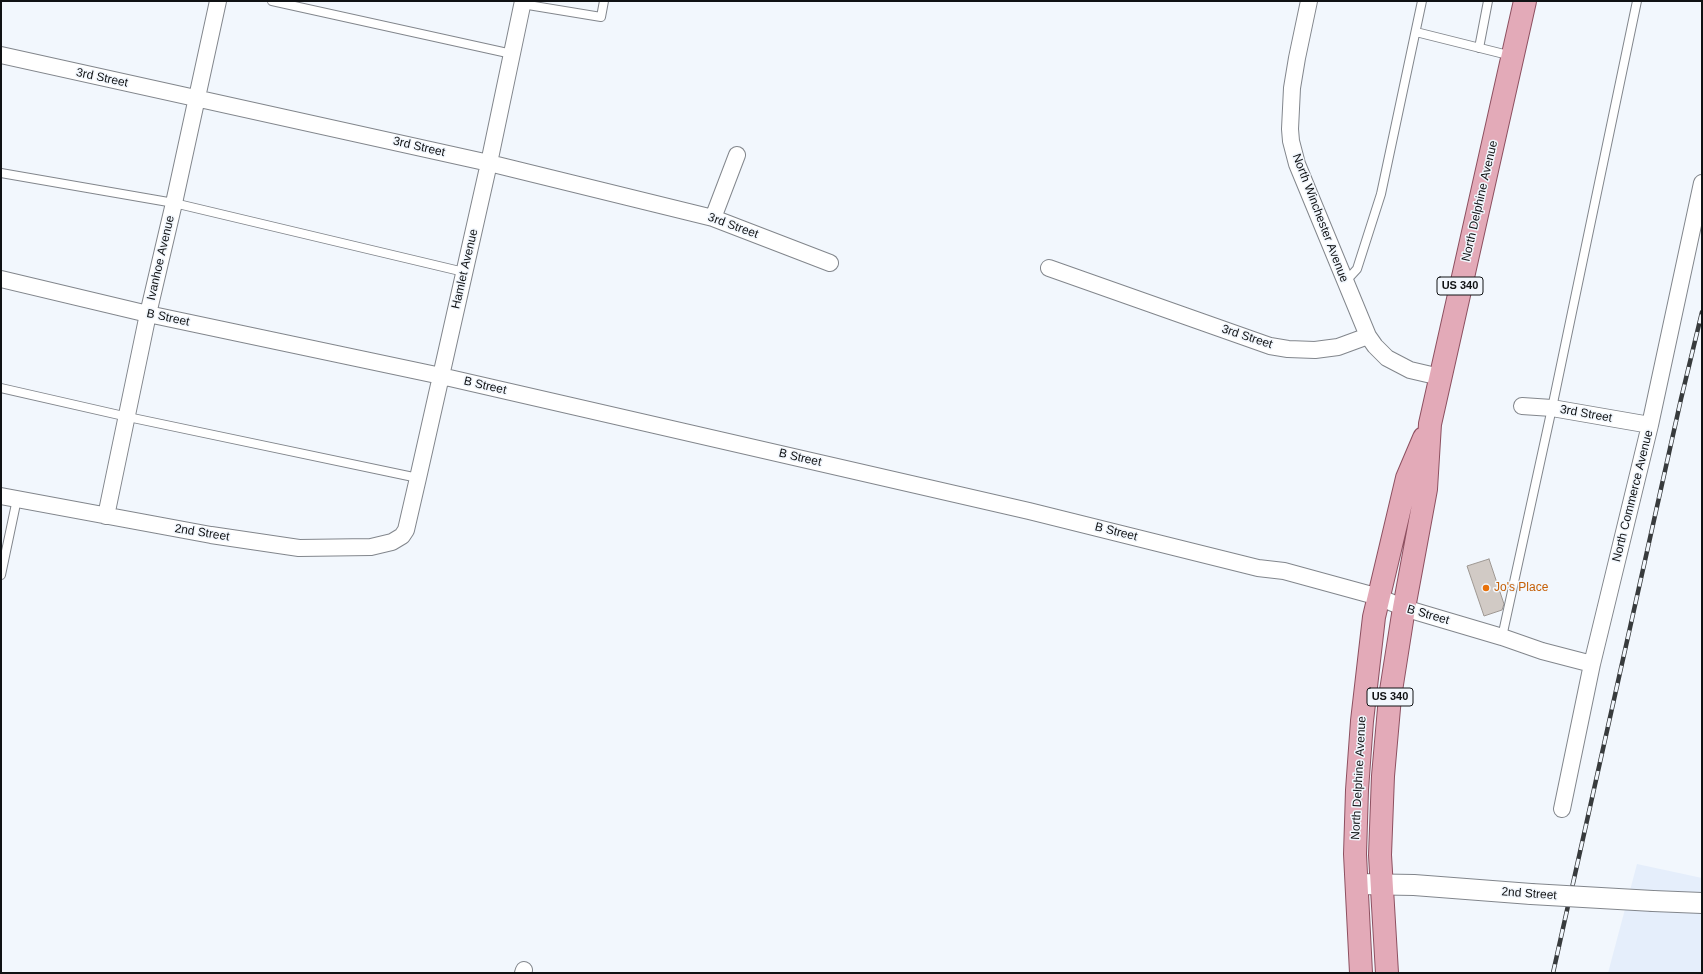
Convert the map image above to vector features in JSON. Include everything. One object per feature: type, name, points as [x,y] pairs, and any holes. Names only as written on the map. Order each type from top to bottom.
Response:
[{"type":"main road","name":"North Delphine Avenue","points":[[1387,973],[1380,854],[1383,776],[1390,697],[1404,608],[1426,489],[1430,424],[1525,1]]},
{"type":"main road","name":"North Delphine Avenue","points":[[1361,973],[1355,854],[1357,790],[1362,721],[1374,617],[1407,478],[1430,424]]},
{"type":"street","name":"Ivanhoe Avenue","points":[[106,516],[128,417],[148,314],[218,1]]},
{"type":"street","name":"North Winchester Avenue","points":[[1309,1],[1292,88],[1290,129],[1291,141],[1297,164],[1368,336]]},
{"type":"street","name":"Hamlet Avenue","points":[[402,536],[406,530],[418,478],[489,163],[523,3]]},
{"type":"street","name":"3rd Street","points":[[1,55],[489,163],[713,218],[830,263]]},
{"type":"street","points":[[713,218],[737,155]]},
{"type":"street","name":"North Commerce Avenue","points":[[1562,809],[1592,664],[1650,425],[1702,183]]},
{"type":"street","name":"3rd Street","points":[[1050,268],[1270,346],[1288,349],[1315,350],[1338,346],[1368,336]]},
{"type":"street","name":"B Street","points":[[1,279],[148,314],[441,376],[1029,511],[1258,568],[1284,571],[1379,597],[1404,608],[1592,664]]},
{"type":"street","points":[[1368,336],[1375,346],[1388,358],[1410,370],[1440,377]]},
{"type":"street","name":"3rd Street","points":[[1522,406],[1552,408],[1650,425]]},
{"type":"street","name":"2nd Street","points":[[9,497],[211,535],[299,548],[371,547],[386,544],[402,536]]},
{"type":"street","name":"2nd Street","points":[[1356,884],[1414,885],[1531,894],[1702,903]]},
{"type":"lane","points":[[272,1],[512,54]]},
{"type":"lane","points":[[523,3],[601,17],[604,1]]},
{"type":"lane","points":[[1345,282],[1357,269],[1381,194],[1422,1]]},
{"type":"lane","points":[[1479,48],[1488,1]]},
{"type":"lane","points":[[1502,637],[1552,408],[1637,1]]},
{"type":"lane","points":[[1416,32],[1513,56]]},
{"type":"lane","points":[[1,173],[174,203],[464,272]]},
{"type":"lane","points":[[1,388],[128,417],[418,478]]},
{"type":"lane","points":[[1,576],[9,497]]},
{"type":"shaded area","points":[[1637,864],[1702,878],[1702,973],[1608,973]]},
{"type":"building","points":[[1489,559],[1504,604],[1502,610],[1484,616],[1467,566]]},
{"type":"railway","points":[[1553,973],[1681,399],[1702,312]]},
{"type":"place","name":"Jo's Place","points":[[1486,588]]}]
